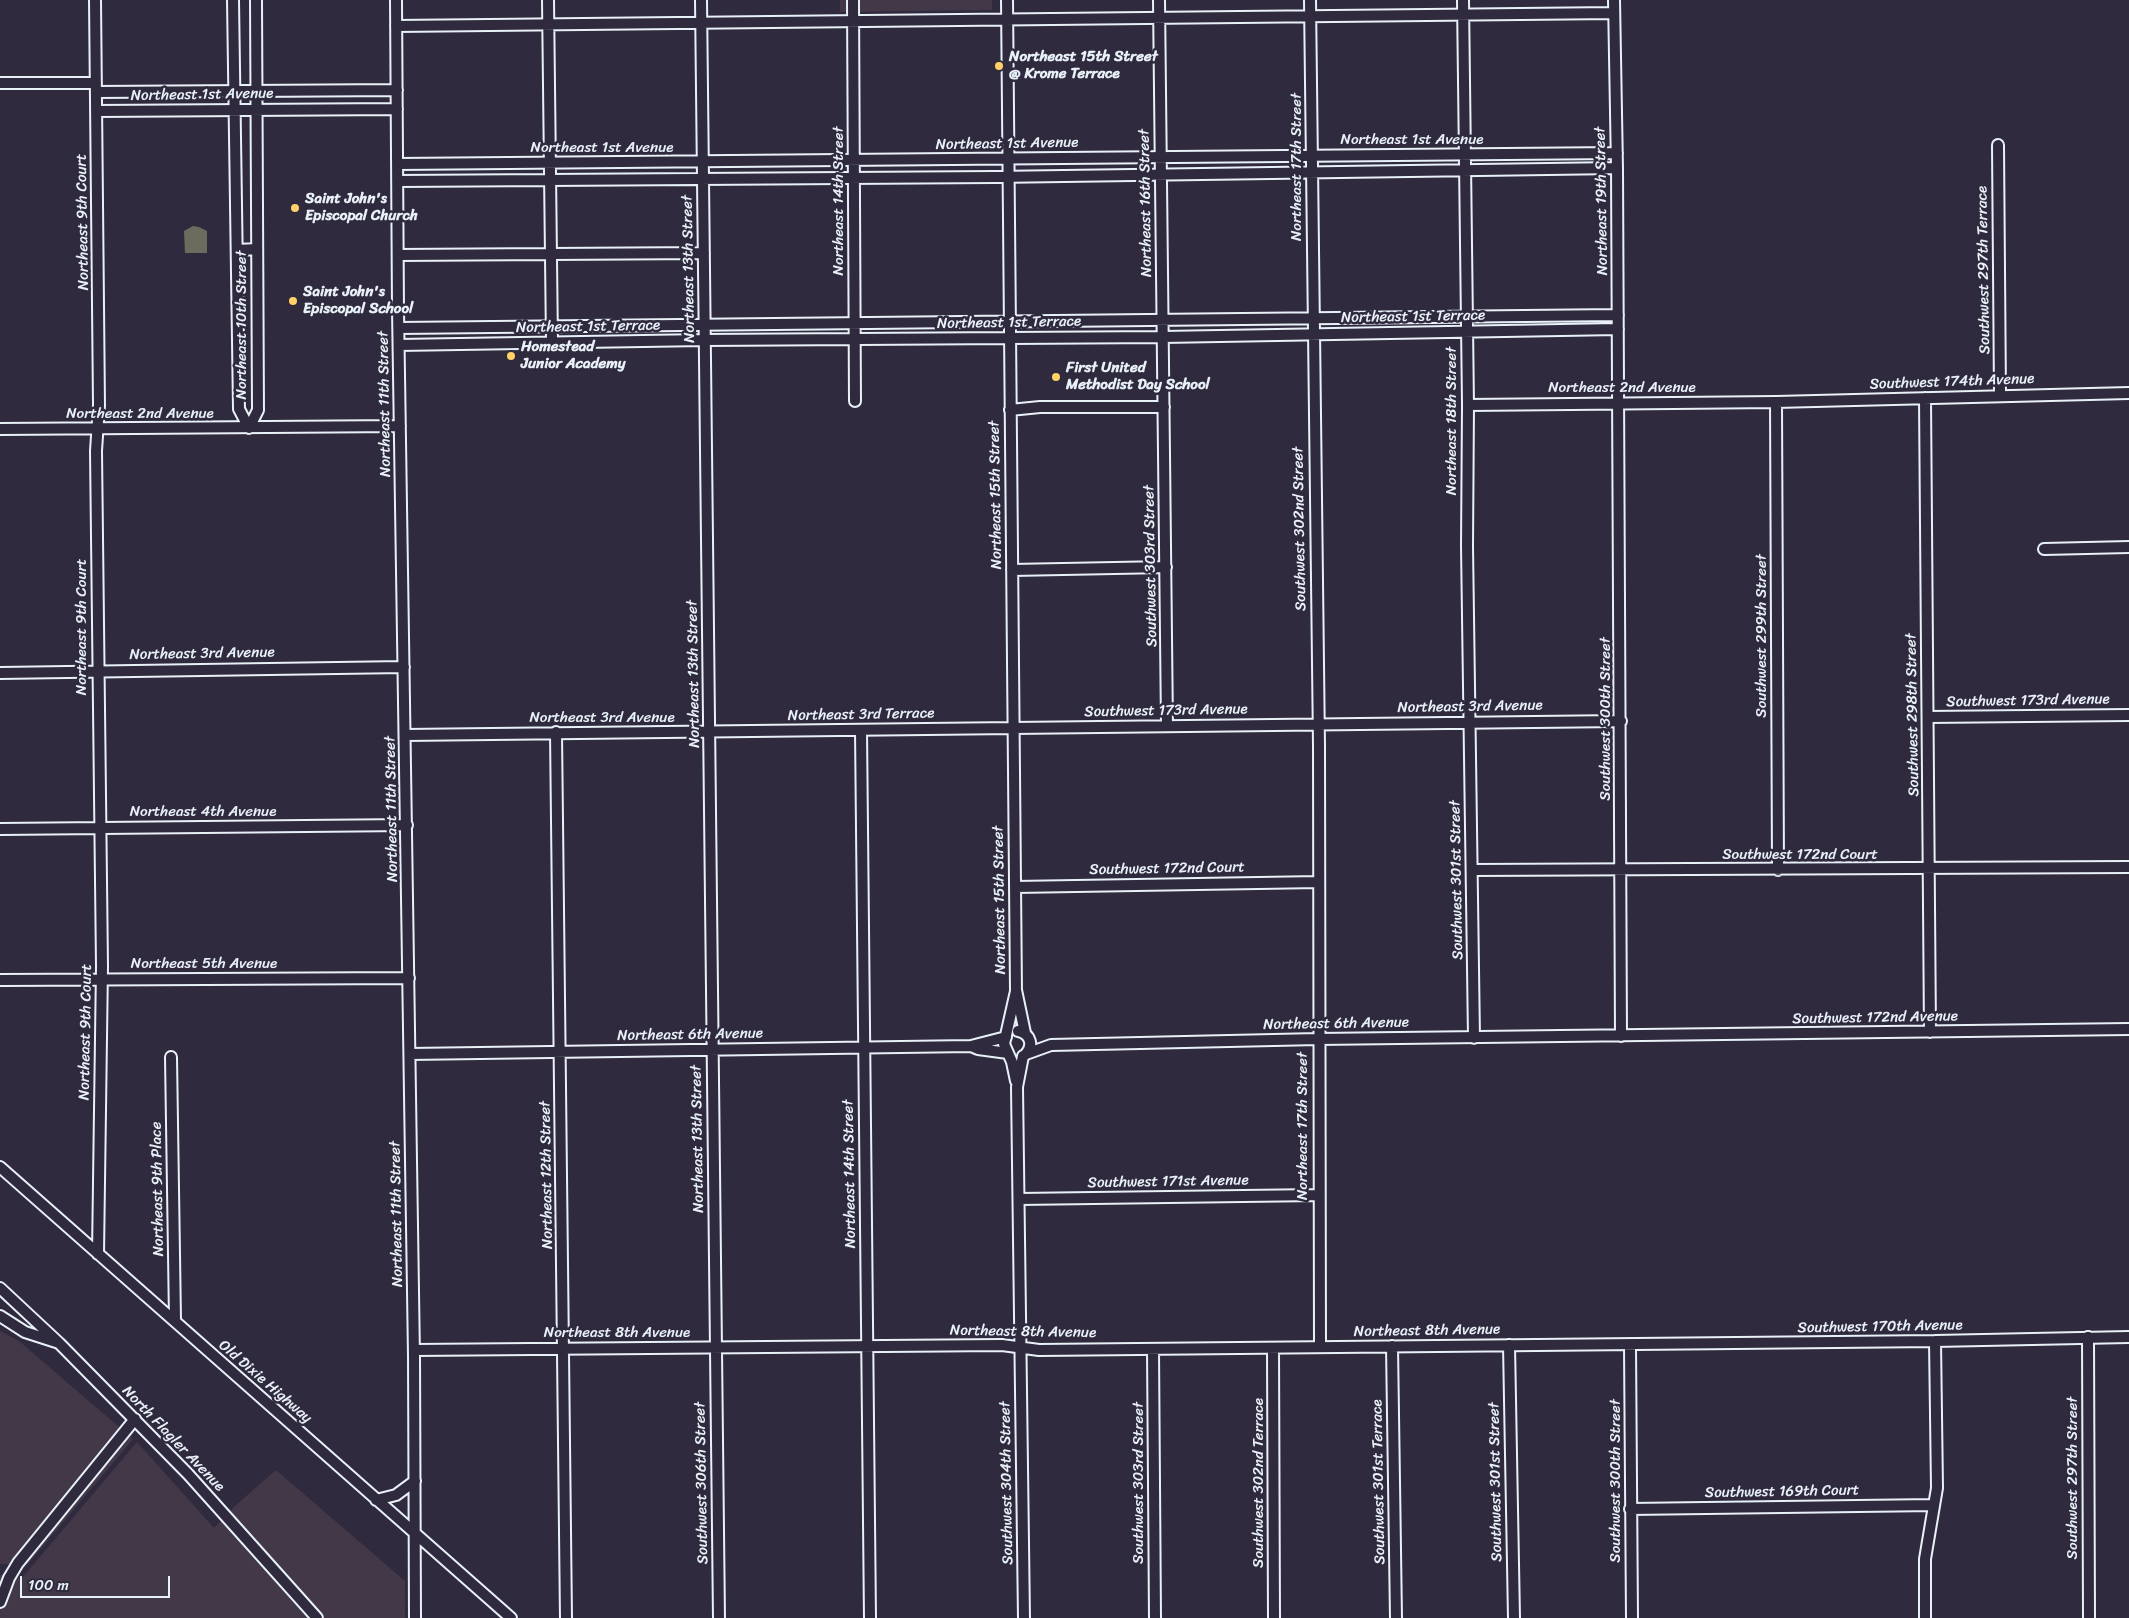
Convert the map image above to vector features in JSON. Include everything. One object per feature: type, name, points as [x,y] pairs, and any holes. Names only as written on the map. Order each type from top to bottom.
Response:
[{"type":"street","name":"Northeast 9th Court","points":[[95,0],[99,396],[97,429],[98,671],[101,828],[98,1254]]},
{"type":"street","name":"Northeast 10th Street","points":[[233,0],[238,410],[249,428]]},
{"type":"street","name":"Northeast 10th Street","points":[[249,428],[258,410],[256,0]]},
{"type":"street","name":"Northeast 11th Street","points":[[396,0],[400,426],[414,1350],[415,1618]]},
{"type":"street","points":[[548,0],[552,343]]},
{"type":"street","name":"Northeast 13th Street","points":[[701,0],[715,1347]]},
{"type":"street","name":"Northeast 14th Street","points":[[853,0],[856,401]]},
{"type":"street","name":"Northeast 15th Street","points":[[1006,0],[1016,990],[1007,1037]]},
{"type":"street","name":"Northeast 16th Street","points":[[1159,0],[1164,407]]},
{"type":"street","name":"Northeast 17th Street","points":[[1310,0],[1313,334]]},
{"type":"street","name":"Northeast 18th Street","points":[[1463,0],[1470,721]]},
{"type":"street","name":"Northeast 19th Street","points":[[1614,0],[1618,402]]},
{"type":"street","points":[[396,26],[1614,13]]},
{"type":"street","name":"Northeast 1st Avenue","points":[[0,83],[234,91],[397,90]]},
{"type":"street","name":"Northeast 1st Avenue","points":[[96,111],[397,109]]},
{"type":"street","name":"Southwest 297th Terrace","points":[[1998,145],[2000,395]]},
{"type":"street","name":"Northeast 1st Avenue","points":[[398,164],[1008,160],[1617,153]]},
{"type":"street","name":"Northeast 1st Avenue","points":[[398,181],[551,181],[1617,168]]},
{"type":"street","points":[[237,250],[257,249]]},
{"type":"street","points":[[398,255],[704,253]]},
{"type":"street","name":"Northeast 1st Terrace","points":[[400,328],[1618,315]]},
{"type":"street","name":"Northeast 1st Terrace","points":[[399,345],[704,340],[1163,337],[1618,329]]},
{"type":"street","name":"Southwest 302nd Street","points":[[1313,334],[1318,724]]},
{"type":"street","name":"Southwest 174th Avenue","points":[[1776,402],[2129,392]]},
{"type":"street","name":"Southwest 298th Street","points":[[1925,398],[1930,1032]]},
{"type":"street","name":"Southwest 300th Street","points":[[1618,402],[1621,1036]]},
{"type":"street","name":"Northeast 2nd Avenue","points":[[1468,404],[1776,402]]},
{"type":"street","name":"Southwest 299th Street","points":[[1776,402],[1778,870]]},
{"type":"street","points":[[1010,410],[1040,407],[1164,407]]},
{"type":"street","name":"Southwest 303rd Street","points":[[1164,407],[1167,726]]},
{"type":"street","name":"Northeast 2nd Avenue","points":[[0,429],[400,426]]},
{"type":"street","points":[[2044,549],[2129,547]]},
{"type":"street","points":[[1012,570],[1166,567]]},
{"type":"street","name":"Northeast 3rd Avenue","points":[[0,672],[404,667]]},
{"type":"street","name":"Southwest 173rd Avenue","points":[[1928,717],[2129,714]]},
{"type":"street","name":"Southwest 301st Street","points":[[1470,721],[1474,1038]]},
{"type":"street","name":"Northeast 3rd Avenue","points":[[1318,724],[1621,721]]},
{"type":"street","name":"Northeast 17th Street","points":[[1318,724],[1318,1195],[1320,1347]]},
{"type":"street","name":"Southwest 173rd Avenue","points":[[1013,728],[1318,724]]},
{"type":"street","name":"Northeast 3rd Terrace","points":[[709,732],[1013,728]]},
{"type":"street","name":"Northeast 14th Street","points":[[861,730],[870,1618]]},
{"type":"street","name":"Northeast 3rd Avenue","points":[[405,735],[556,732],[709,732]]},
{"type":"street","name":"Northeast 12th Street","points":[[556,732],[566,1618]]},
{"type":"street","name":"Northeast 4th Avenue","points":[[0,829],[407,825]]},
{"type":"street","name":"Southwest 172nd Court","points":[[1472,870],[1620,871],[2129,866]]},
{"type":"street","name":"Southwest 172nd Court","points":[[1015,886],[1319,882]]},
{"type":"street","name":"Northeast 5th Avenue","points":[[0,980],[409,978]]},
{"type":"street","name":"Northeast 15th Street","points":[[1016,990],[1027,1035]]},
{"type":"street","name":"Southwest 172nd Avenue","points":[[1621,1036],[2129,1029]]},
{"type":"street","points":[[1018,1087],[1004,1044],[1007,1037],[1017,1031],[1027,1035],[1031,1044],[1025,1055],[1018,1087],[1020,1347]]},
{"type":"street","name":"Northeast 6th Avenue","points":[[1027,1035],[1051,1045]]},
{"type":"street","name":"Northeast 6th Avenue","points":[[1025,1055],[1051,1045],[1318,1039],[1621,1036]]},
{"type":"street","name":"Northeast 6th Avenue","points":[[410,1054],[971,1046],[1007,1037]]},
{"type":"street","name":"Northeast 6th Avenue","points":[[971,1046],[978,1049],[1008,1053]]},
{"type":"street","points":[[1008,1053],[1017,1057],[1025,1055]]},
{"type":"street","name":"Northeast 9th Place","points":[[172,1056],[175,1320]]},
{"type":"street","name":"Old Dixie Highway","points":[[0,1167],[511,1618]]},
{"type":"street","name":"Southwest 171st Avenue","points":[[1019,1200],[1318,1195]]},
{"type":"street","name":"North Flagler Avenue","points":[[0,1288],[59,1343],[135,1419],[188,1474],[318,1618]]},
{"type":"street","points":[[0,1316],[24,1332],[59,1343]]},
{"type":"street","name":"Southwest 170th Avenue","points":[[1630,1344],[1935,1341],[2129,1336]]},
{"type":"street","name":"Southwest 297th Street","points":[[2088,1337],[2088,1618]]},
{"type":"street","points":[[1925,1618],[1925,1559],[1936,1488],[1935,1341]]},
{"type":"street","name":"Southwest 300th Street","points":[[1630,1344],[1632,1618]]},
{"type":"street","name":"Northeast 8th Avenue","points":[[414,1350],[1002,1345],[1039,1350],[1630,1344]]},
{"type":"street","name":"Southwest 301st Street","points":[[1509,1345],[1514,1618]]},
{"type":"street","name":"Southwest 301st Terrace","points":[[1392,1346],[1396,1618]]},
{"type":"street","name":"Southwest 306th Street","points":[[715,1347],[719,1618]]},
{"type":"street","name":"Southwest 304th Street","points":[[1020,1347],[1024,1618]]},
{"type":"street","name":"Southwest 302nd Terrace","points":[[1273,1348],[1274,1618]]},
{"type":"street","name":"Southwest 303rd Street","points":[[1153,1349],[1154,1618]]},
{"type":"street","points":[[0,1602],[18,1563],[135,1419]]},
{"type":"street","points":[[376,1500],[396,1494],[415,1481]]},
{"type":"street","name":"Southwest 169th Court","points":[[1630,1509],[1934,1505]]},
{"type":"shaded area","points":[[840,0],[992,0],[992,10],[840,12]]},
{"type":"shaded area","points":[[0,1331],[19,1341],[133,1439],[28,1564],[0,1564]]},
{"type":"shaded area","points":[[137,1442],[214,1528],[236,1505],[276,1470],[405,1581],[405,1618],[0,1618],[0,1575],[22,1578]]},
{"type":"green space","points":[[193,226],[207,231],[207,253],[185,253],[184,231]]},
{"type":"place","name":"Northeast 15th Street @ Krome Terrace","points":[[999,66]]},
{"type":"place","name":"Saint John's Episcopal Church","points":[[295,208]]},
{"type":"place","name":"Saint John's Episcopal School","points":[[293,301]]},
{"type":"place","name":"Homestead Junior Academy","points":[[511,356]]},
{"type":"place","name":"First United Methodist Day School","points":[[1056,377]]}]
